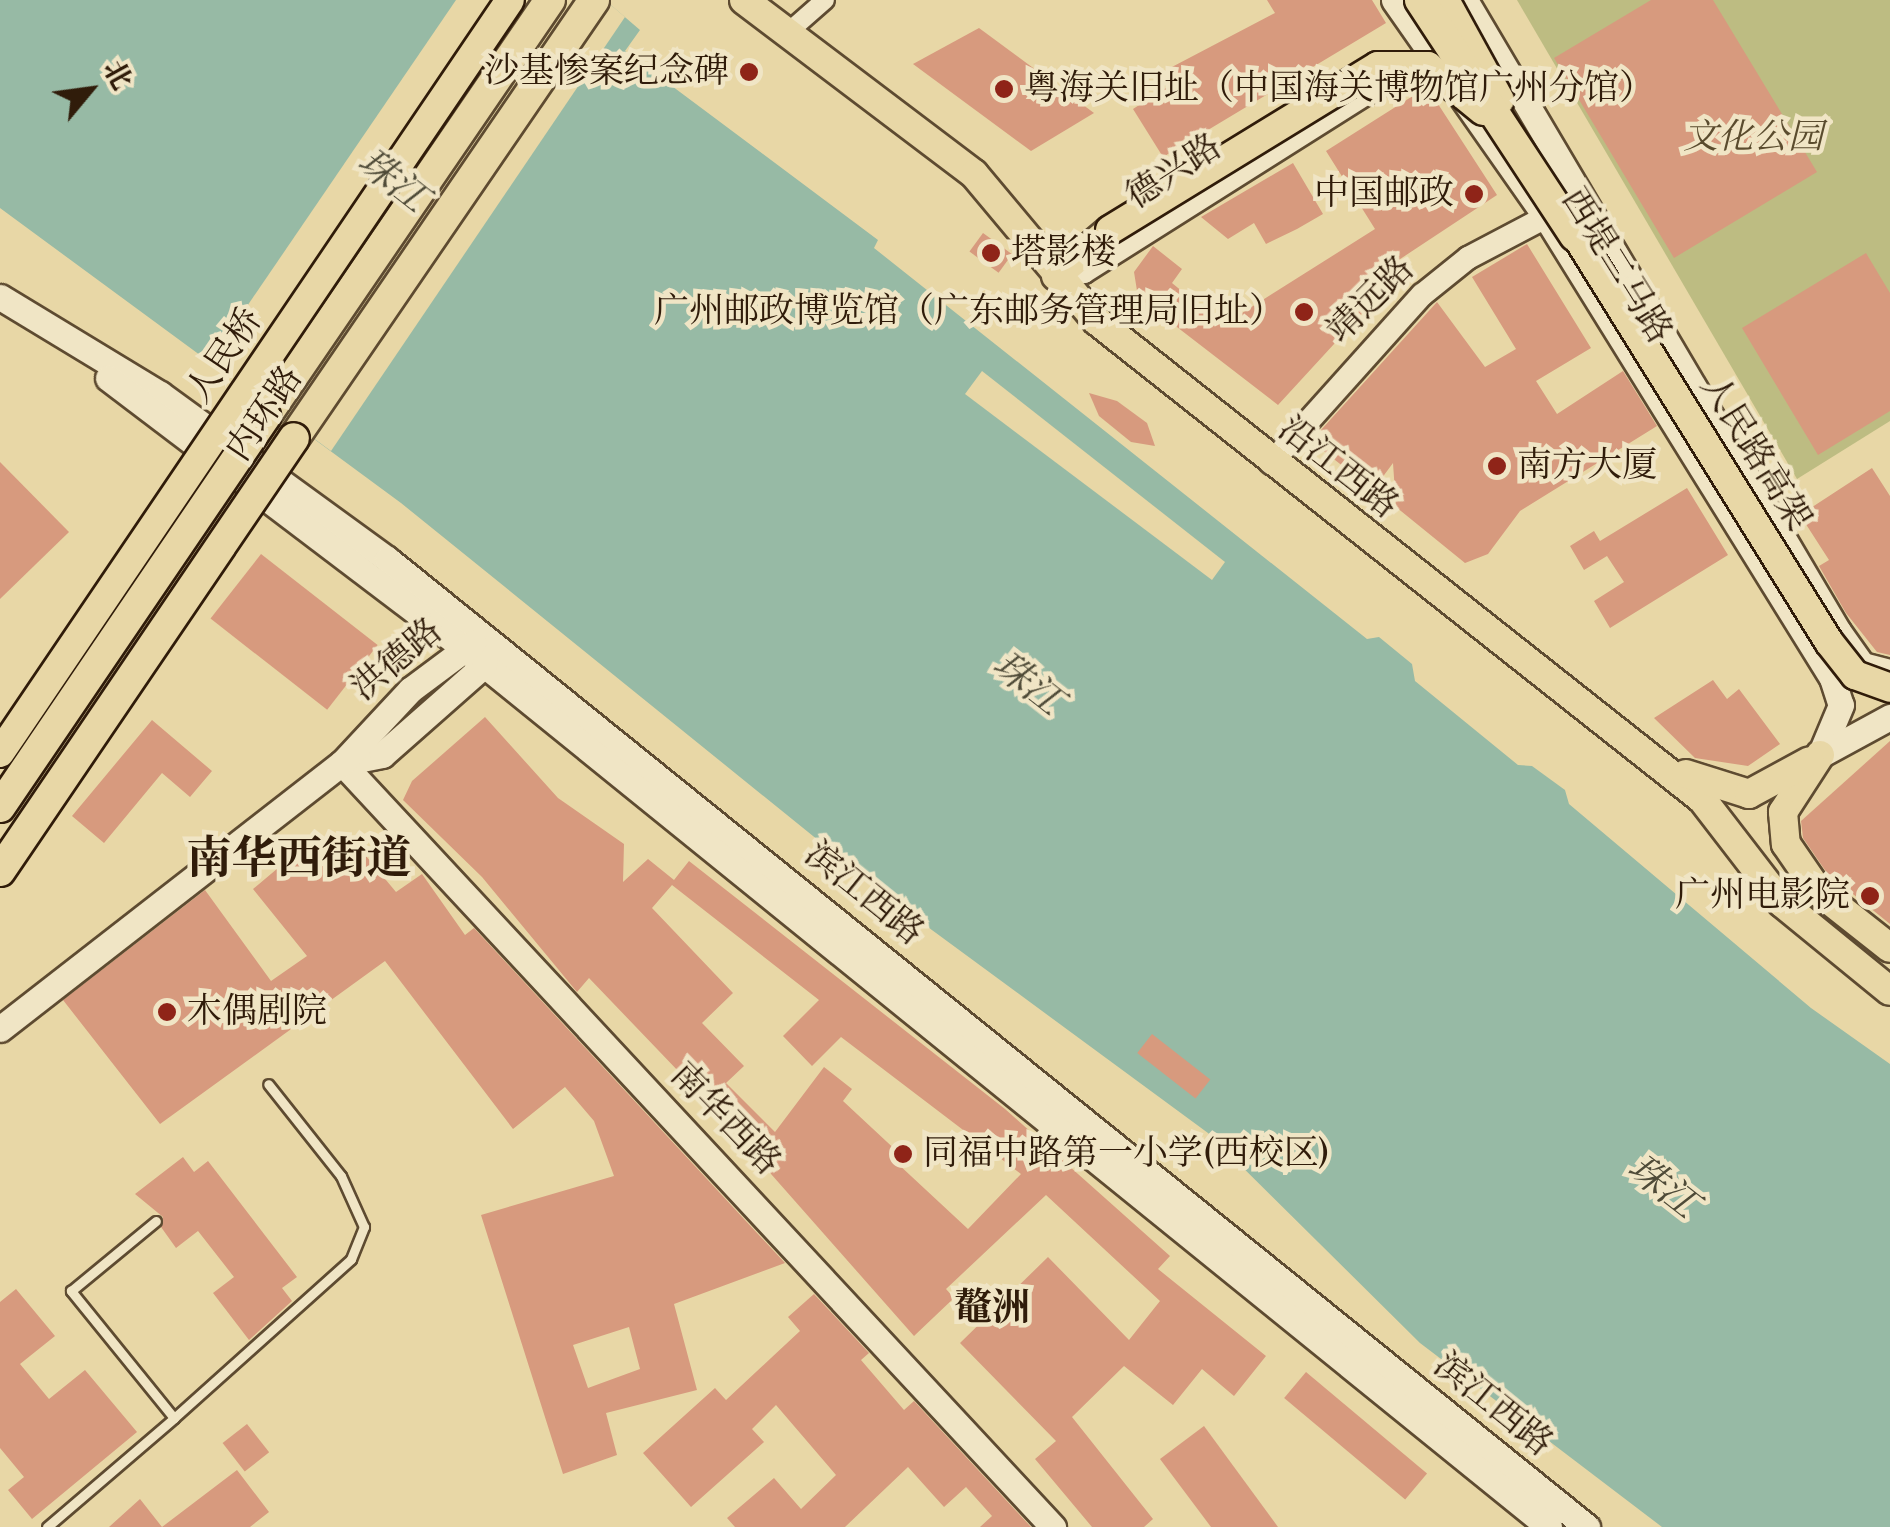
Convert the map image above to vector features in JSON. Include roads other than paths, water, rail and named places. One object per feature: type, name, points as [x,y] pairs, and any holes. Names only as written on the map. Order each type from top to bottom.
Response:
[{"type":"highway","name":"内环路","points":[[0,807],[550,0]]},
{"type":"highway","name":"内环路","points":[[0,871],[594,0]]},
{"type":"highway","points":[[1420,0],[1574,236]]},
{"type":"main road","name":"人民桥","points":[[0,722],[495,0]]},
{"type":"main road","name":"人民桥","points":[[0,752],[510,0]]},
{"type":"main road","name":"沿江西路","points":[[744,0],[785,35],[974,174],[1056,276],[1097,320],[1270,463],[1702,799],[1782,904],[1890,990]]},
{"type":"main road","name":"西堤二马路","points":[[1394,0],[1546,216],[1835,653]]},
{"type":"main road","points":[[1403,0],[1574,236]]},
{"type":"main road","points":[[1430,54],[1431,0]]},
{"type":"main road","points":[[1431,0],[1524,107]]},
{"type":"main road","points":[[1446,0],[1574,236]]},
{"type":"main road","name":"西堤二马路","points":[[1465,0],[1835,653]]},
{"type":"main road","points":[[1056,276],[1110,230],[1378,66],[1428,66],[1483,111]]},
{"type":"main road","name":"人民路高架","points":[[1574,236],[1829,642],[1855,675],[1890,688]]},
{"type":"main road","name":"滨江西路","points":[[0,297],[74,348],[160,394],[290,485],[488,638],[1587,1527]]},
{"type":"main road","name":"滨江西路","points":[[74,348],[149,414],[461,646],[1549,1527]]},
{"type":"main road","name":"洪德路","points":[[488,638],[484,665],[382,755],[342,764],[461,646],[488,638]]},
{"type":"main road","points":[[1890,672],[1835,653],[1841,705],[1820,756],[1783,812],[1786,844],[1819,892],[1890,948]]},
{"type":"main road","points":[[1641,749],[1706,785],[1749,794],[1890,718]]},
{"type":"main road","points":[[0,1029],[342,764]]},
{"type":"main road","name":"南华西路","points":[[342,764],[1053,1527]]},
{"type":"street","points":[[785,35],[825,0]]},
{"type":"street","name":"德兴路","points":[[1056,276],[1084,272],[1430,54]]},
{"type":"street","name":"靖远路","points":[[1270,463],[1422,295],[1468,258],[1546,216]]},
{"type":"lane","points":[[48,1527],[352,1260],[364,1227],[341,1176],[268,1084]]},
{"type":"lane","points":[[156,1222],[71,1291],[174,1418]]},
{"type":"lane","points":[[106,1458],[115,1468]]},
{"type":"water","name":"珠江","points":[[0,0],[605,0],[640,30],[625,51],[878,240],[874,248],[1367,639],[1379,637],[1412,664],[1415,681],[1518,765],[1532,766],[1565,790],[1569,804],[1811,1008],[1890,1064],[1890,1527],[1662,1527],[1420,1343],[1208,1133],[902,908],[401,503],[0,208]]},
{"type":"place","name":"沙基惨案纪念碑","points":[[749,72]]},
{"type":"place","name":"粤海关旧址（中国海关博物馆广州分馆）","points":[[1004,89]]},
{"type":"place","name":"中国邮政","points":[[1474,194]]},
{"type":"place","name":"塔影楼","points":[[991,253]]},
{"type":"place","name":"广州邮政博览馆（广东邮务管理局旧址）","points":[[1304,312]]},
{"type":"place","name":"南方大厦","points":[[1497,466]]},
{"type":"place","name":"广州电影院","points":[[1870,896]]},
{"type":"place","name":"木偶剧院","points":[[167,1012]]},
{"type":"place","name":"同福中路第一小学(西校区)","points":[[903,1154]]},
{"type":"district","name":"南华西街道","points":[[299,860]]},
{"type":"district","name":"鼇洲","points":[[992,1309]]},
{"type":"park label","name":"文化公园","points":[[1753,138]]}]
